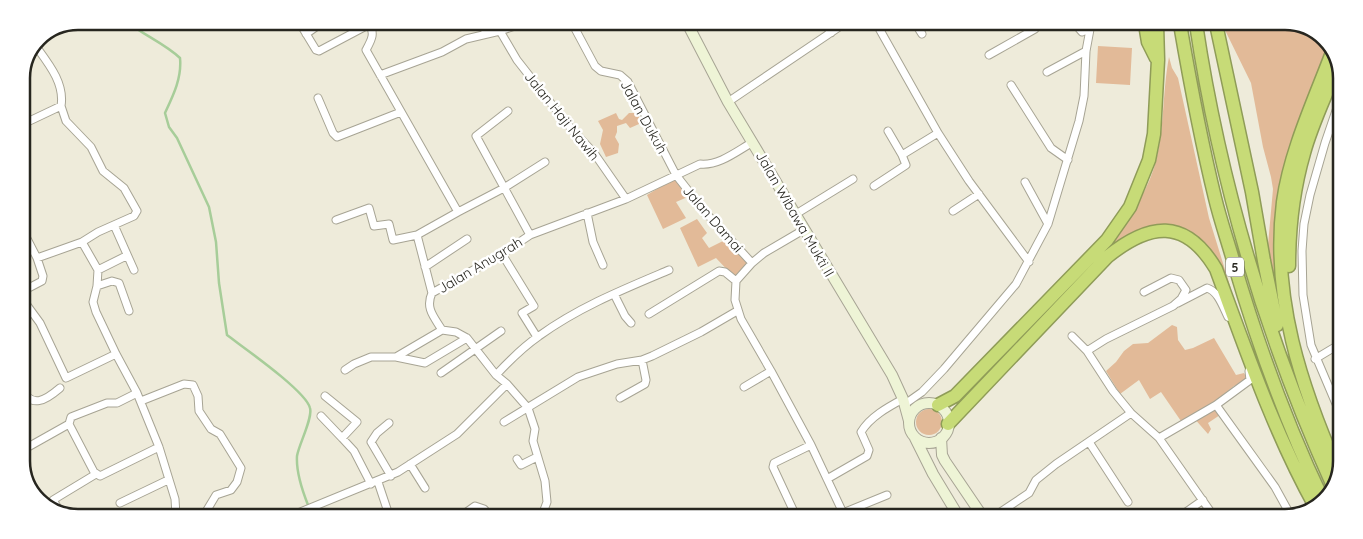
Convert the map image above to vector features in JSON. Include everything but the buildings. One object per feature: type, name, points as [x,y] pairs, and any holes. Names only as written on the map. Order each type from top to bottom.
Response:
[{"type":"highway","points":[[1146,30],[1148,42],[1158,60]]},
{"type":"highway","points":[[938,405],[955,396],[1100,246],[1130,207],[1149,160],[1154,134],[1158,60],[1157,30]]},
{"type":"highway","name":"5","points":[[1181,30],[1215,199],[1245,302],[1277,392],[1306,465],[1320,494]]},
{"type":"highway","name":"5","points":[[1197,30],[1202,65],[1231,197],[1260,298],[1287,376],[1329,478]]},
{"type":"highway","points":[[1217,30],[1252,192],[1287,376]]},
{"type":"highway","points":[[1329,61],[1290,169],[1284,201],[1280,241],[1283,291],[1295,356],[1317,422],[1333,459]]},
{"type":"highway","points":[[1333,77],[1304,152],[1296,186],[1290,224],[1289,266],[1291,300],[1307,374],[1333,444]]},
{"type":"highway","points":[[948,424],[1106,256],[1121,245],[1143,234],[1157,230],[1174,232],[1183,234],[1196,242],[1216,269],[1267,405],[1300,480],[1312,501]]},
{"type":"main road","name":"Jalan Wibawa Mukti II","points":[[691,30],[728,102],[892,375],[904,402],[909,421]]},
{"type":"main road","points":[[904,402],[932,403],[944,410],[947,416],[946,432],[941,438],[928,443],[915,438]]},
{"type":"main road","points":[[924,404],[917,407],[911,413],[909,421],[910,430],[954,509]]},
{"type":"main road","points":[[941,438],[942,455],[945,461],[978,509]]},
{"type":"street","points":[[304,30],[316,50],[319,51],[357,30]]},
{"type":"street","points":[[306,34],[312,30]]},
{"type":"street","points":[[373,30],[373,38],[366,50],[458,212]]},
{"type":"street","points":[[485,30],[486,34]]},
{"type":"street","points":[[380,75],[442,52],[466,39],[503,30]]},
{"type":"street","name":"Jalan Dukuh","points":[[576,30],[595,66],[601,71],[620,74],[628,82],[676,175]]},
{"type":"street","points":[[828,30],[831,34]]},
{"type":"street","points":[[728,102],[836,30]]},
{"type":"street","points":[[880,30],[938,133],[979,194],[1029,262]]},
{"type":"street","points":[[919,30],[922,34]]},
{"type":"street","points":[[989,56],[1033,30]]},
{"type":"street","points":[[827,479],[867,456],[869,450],[861,432],[863,428],[887,408],[904,402],[933,381],[965,346],[1016,284],[1029,262],[1048,224],[1077,131],[1084,96],[1086,51],[1090,30]]},
{"type":"street","name":"Jalan Haji Nawih","points":[[500,31],[517,60],[568,125],[594,153],[626,200]]},
{"type":"street","points":[[37,258],[82,242],[134,216],[137,211],[124,188],[104,171],[90,147],[66,121],[61,106],[63,98],[60,86],[51,68],[39,50]]},
{"type":"street","points":[[1047,72],[1086,51]]},
{"type":"street","points":[[1011,85],[1051,148],[1068,160]]},
{"type":"street","points":[[318,98],[333,133],[337,137],[401,112]]},
{"type":"street","points":[[30,122],[61,106]]},
{"type":"street","points":[[508,111],[476,136],[530,235]]},
{"type":"street","points":[[1333,121],[1322,151],[1310,195],[1304,224],[1302,251],[1303,295],[1310,345],[1333,397]]},
{"type":"street","points":[[874,186],[906,164],[888,131]]},
{"type":"street","points":[[902,155],[938,133]]},
{"type":"street","name":"Jalan Anugrah","points":[[442,330],[430,309],[429,300],[432,293],[502,254],[530,235],[626,200],[700,164],[717,163],[753,142]]},
{"type":"street","points":[[336,220],[368,208],[374,226],[389,224],[392,240],[417,235],[504,188],[545,162]]},
{"type":"street","name":"Jalan Damai","points":[[676,175],[717,226],[752,263]]},
{"type":"street","points":[[796,214],[853,179]]},
{"type":"street","points":[[1026,182],[1048,224]]},
{"type":"street","points":[[953,211],[979,194]]},
{"type":"street","points":[[587,214],[594,242],[603,265]]},
{"type":"street","points":[[114,225],[126,256],[134,270]]},
{"type":"street","points":[[805,229],[752,263],[736,281],[734,293],[737,311],[772,371],[811,445],[842,509]]},
{"type":"street","points":[[417,235],[432,293]]},
{"type":"street","points":[[425,267],[467,239]]},
{"type":"street","points":[[82,242],[98,270],[93,302],[96,312],[141,401],[159,447],[175,499],[176,509]]},
{"type":"street","points":[[30,246],[37,258],[43,276],[42,281],[30,287]]},
{"type":"street","points":[[502,254],[534,306],[522,313],[537,337]]},
{"type":"street","points":[[98,270],[126,256]]},
{"type":"street","points":[[496,375],[537,337],[586,307],[669,270]]},
{"type":"street","points":[[649,314],[718,271],[725,272],[736,281]]},
{"type":"street","points":[[1144,292],[1167,278],[1175,278],[1181,282],[1186,290],[1178,303]]},
{"type":"street","points":[[97,286],[112,281],[119,283],[130,311]]},
{"type":"street","points":[[1088,352],[1106,339],[1153,317],[1207,288],[1211,289],[1220,300],[1233,327],[1250,378],[1247,383],[1216,404],[1159,438]]},
{"type":"street","points":[[614,294],[625,316],[631,323]]},
{"type":"street","points":[[30,309],[40,323],[66,378],[116,354]]},
{"type":"street","points":[[504,422],[578,377],[617,364],[642,360],[701,332],[737,311]]},
{"type":"street","points":[[396,357],[442,330],[456,332],[467,338],[496,375],[507,384],[528,408],[535,429],[533,441],[545,481],[547,502],[544,509]]},
{"type":"street","points":[[441,373],[501,331]]},
{"type":"street","points":[[1072,336],[1088,352],[1113,391],[1130,413],[1159,438],[1209,509]]},
{"type":"street","points":[[345,370],[371,357],[396,357],[425,363],[467,338]]},
{"type":"street","points":[[1315,359],[1333,348]]},
{"type":"street","points":[[620,398],[645,384],[642,360]]},
{"type":"street","points":[[744,387],[772,371]]},
{"type":"street","points":[[141,401],[178,386],[188,383],[193,385],[198,396],[200,411],[211,429],[220,434],[238,463],[241,472],[234,486],[228,492],[216,495],[208,509]]},
{"type":"street","points":[[307,509],[374,483],[410,464],[457,434],[507,384]]},
{"type":"street","points":[[30,399],[38,401],[52,395],[60,388]]},
{"type":"street","points":[[30,444],[68,424],[71,417],[107,403],[117,403],[137,393]]},
{"type":"street","points":[[325,396],[364,428]]},
{"type":"street","points":[[1216,404],[1275,487],[1288,509]]},
{"type":"street","points":[[1005,509],[1029,493],[1036,480],[1056,464],[1130,413]]},
{"type":"street","points":[[321,416],[354,450],[387,509]]},
{"type":"street","points":[[342,438],[357,422]]},
{"type":"street","points":[[389,423],[370,442],[390,476]]},
{"type":"street","points":[[68,424],[96,474]]},
{"type":"street","points":[[1089,442],[1128,502]]},
{"type":"street","points":[[793,509],[773,466],[774,463],[811,445]]},
{"type":"street","points":[[55,503],[53,500],[96,474],[100,476],[159,447]]},
{"type":"street","points":[[518,459],[521,465],[537,457]]},
{"type":"street","points":[[410,464],[425,488]]},
{"type":"street","points":[[120,503],[168,480]]},
{"type":"street","points":[[855,509],[887,495]]},
{"type":"street","points":[[1191,509],[1203,500]]},
{"type":"street","points":[[472,509],[476,506],[484,509]]},
{"type":"shaded area","points":[[1225,30],[1291,30],[1312,38],[1326,53],[1322,62],[1277,274],[1278,306],[1267,256],[1273,189],[1251,83]]},
{"type":"shaded area","points":[[1098,46],[1132,48],[1130,85],[1096,83]]},
{"type":"shaded area","points":[[1169,57],[1172,68],[1178,78],[1209,218],[1231,289],[1230,291],[1207,247],[1142,230],[1123,238],[1106,251],[1139,201],[1154,168],[1162,127]]},
{"type":"shaded area","points":[[616,113],[619,119],[622,120],[629,113],[637,113],[640,120],[639,124],[630,128],[626,123],[617,126],[615,137],[619,144],[618,153],[606,157],[600,144],[603,130],[598,121]]},
{"type":"shaded area","points":[[675,178],[690,196],[676,202],[686,218],[663,229],[647,195]]},
{"type":"shaded area","points":[[697,219],[707,233],[702,238],[709,248],[725,240],[748,262],[734,277],[716,258],[698,267],[680,228]]},
{"type":"shaded area","points":[[1172,325],[1177,327],[1178,340],[1185,350],[1214,338],[1236,375],[1244,373],[1251,385],[1243,387],[1240,384],[1234,386],[1212,404],[1220,415],[1208,423],[1211,429],[1208,434],[1193,417],[1183,424],[1161,392],[1150,399],[1139,380],[1120,394],[1106,371],[1133,344],[1148,343]]},
{"type":"shaded area","points":[[929,409],[938,413],[942,422],[938,431],[929,435],[920,431],[916,422],[920,413]]},
{"type":"waterway","points":[[138,30],[180,58],[180,73],[165,113],[169,127],[177,138],[209,207],[216,242],[219,283],[227,335],[260,359],[298,391],[310,408],[310,418],[297,456],[298,475],[308,505]]}]
